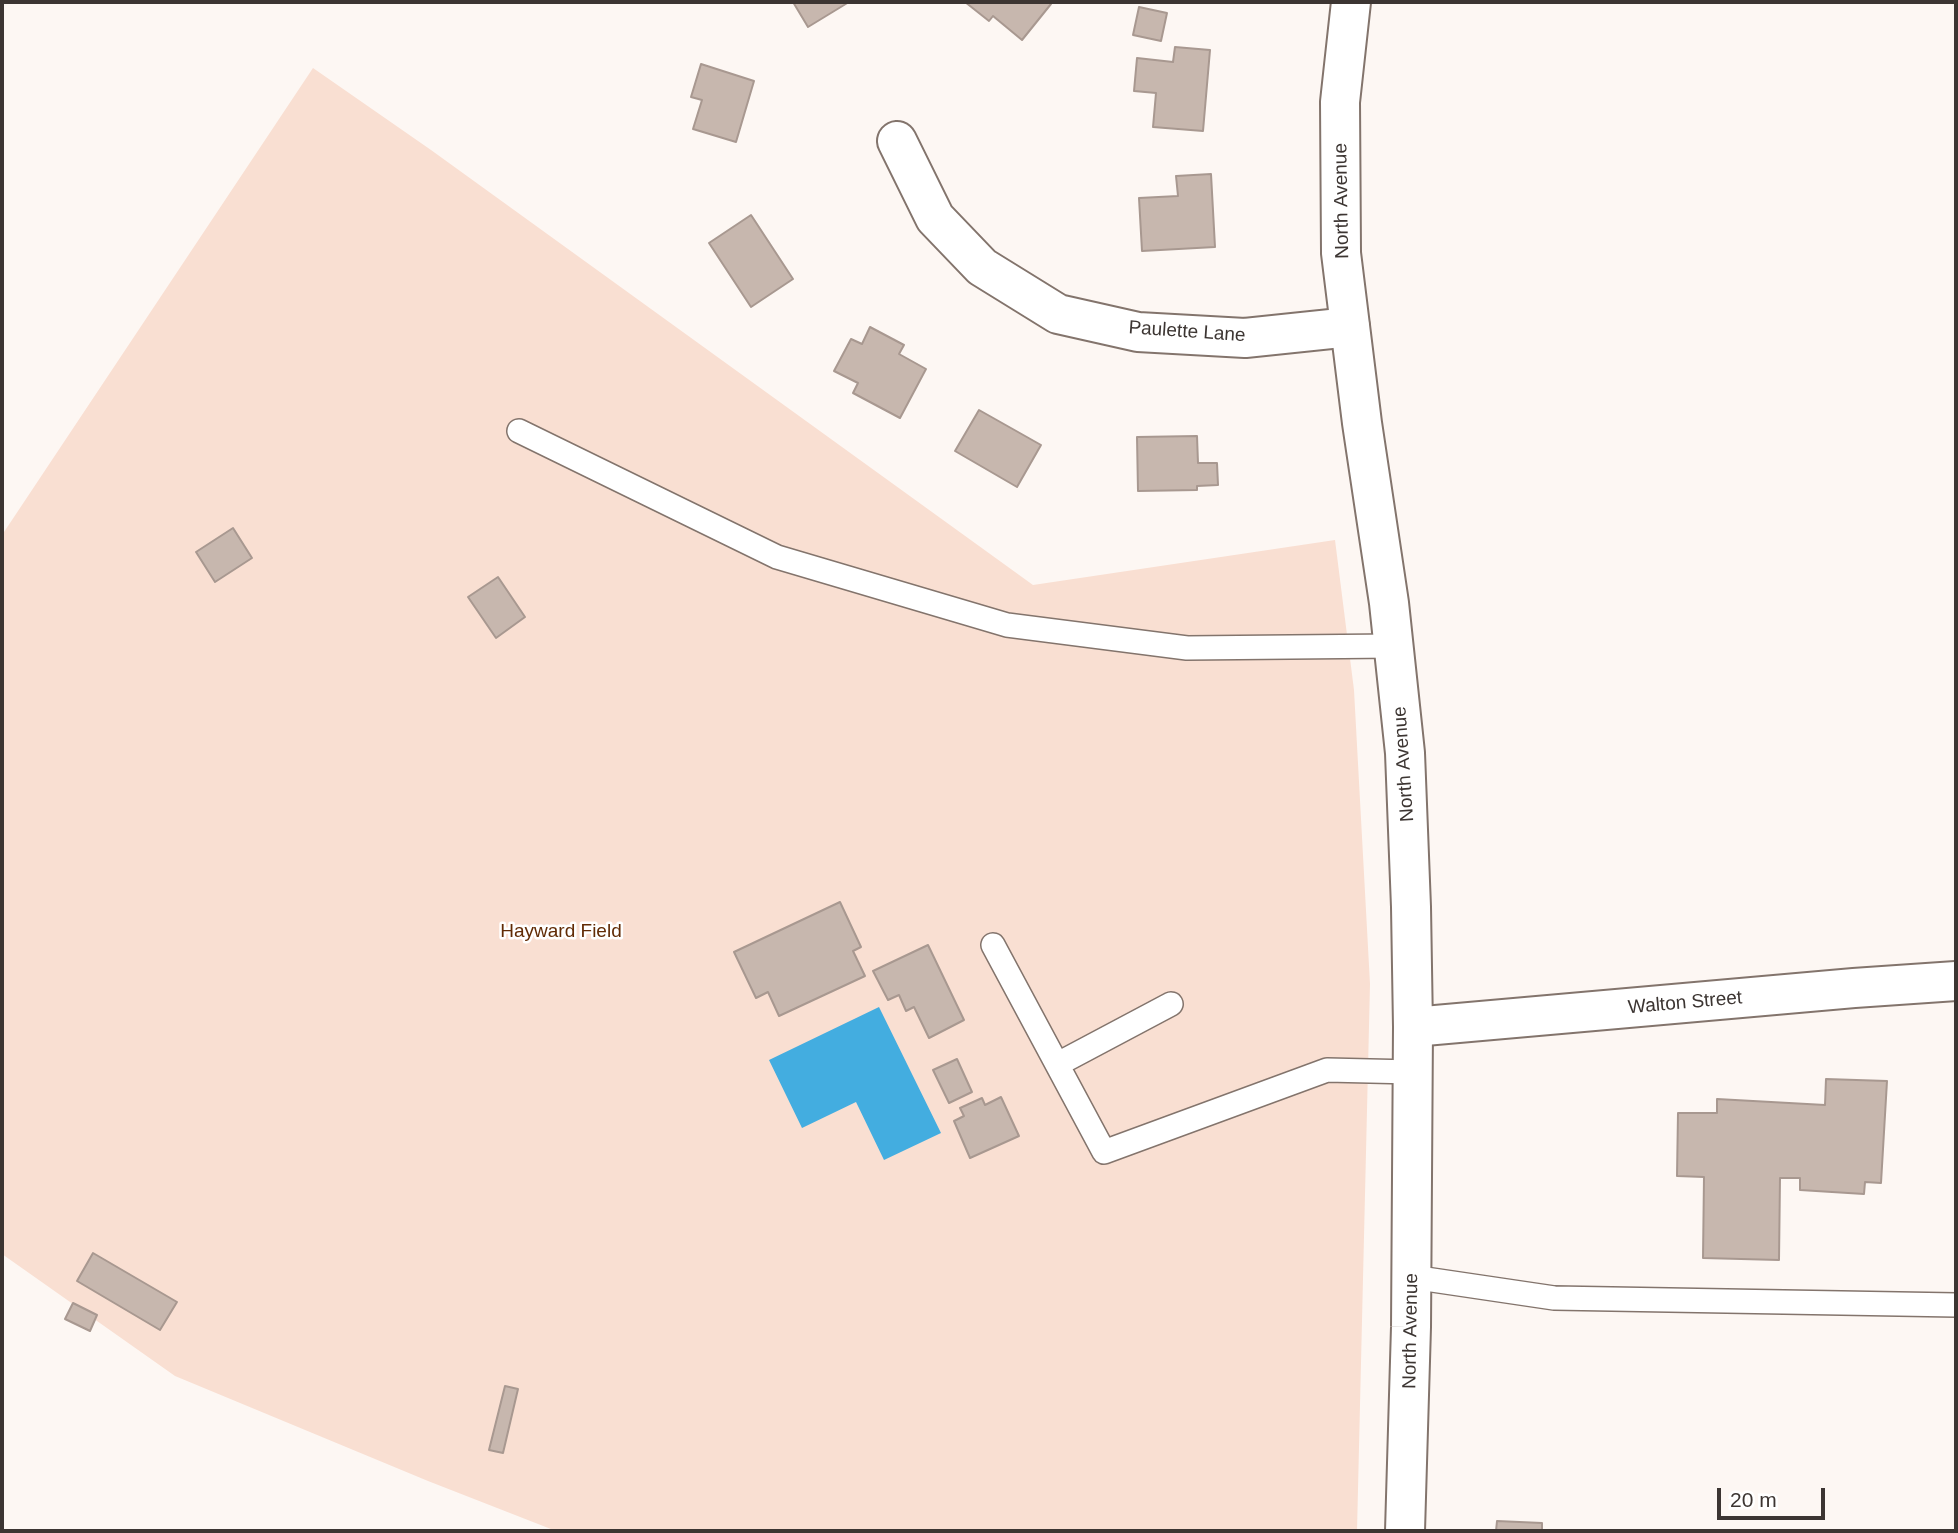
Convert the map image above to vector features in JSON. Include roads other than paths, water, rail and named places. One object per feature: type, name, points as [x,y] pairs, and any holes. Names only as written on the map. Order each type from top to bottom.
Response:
[{"type":"main road","name":"North Avenue","points":[[1351,2],[1340,102],[1341,253],[1394,646],[1405,753],[1412,907],[1412,1277],[1405,1531]]},
{"type":"main road","name":"Paulette Lane","points":[[898,141],[935,218],[982,267],[1058,314],[1138,332],[1245,338],[1350,327]]},
{"type":"main road","name":"Walton Street","points":[[1413,1027],[1956,981]]},
{"type":"lane","points":[[519,431],[777,557],[1007,625],[1187,648],[1394,646]]},
{"type":"lane","points":[[993,945],[1104,1152],[1327,1070],[1413,1072]]},
{"type":"lane","points":[[1058,1064],[1171,1004]]},
{"type":"lane","points":[[1412,1277],[1554,1298],[1956,1305]]},
{"type":"water","points":[[879,1007],[941,1133],[884,1160],[856,1102],[802,1128],[769,1060]]},
{"type":"park label","name":"Hayward Field","points":[[561,932]]}]
